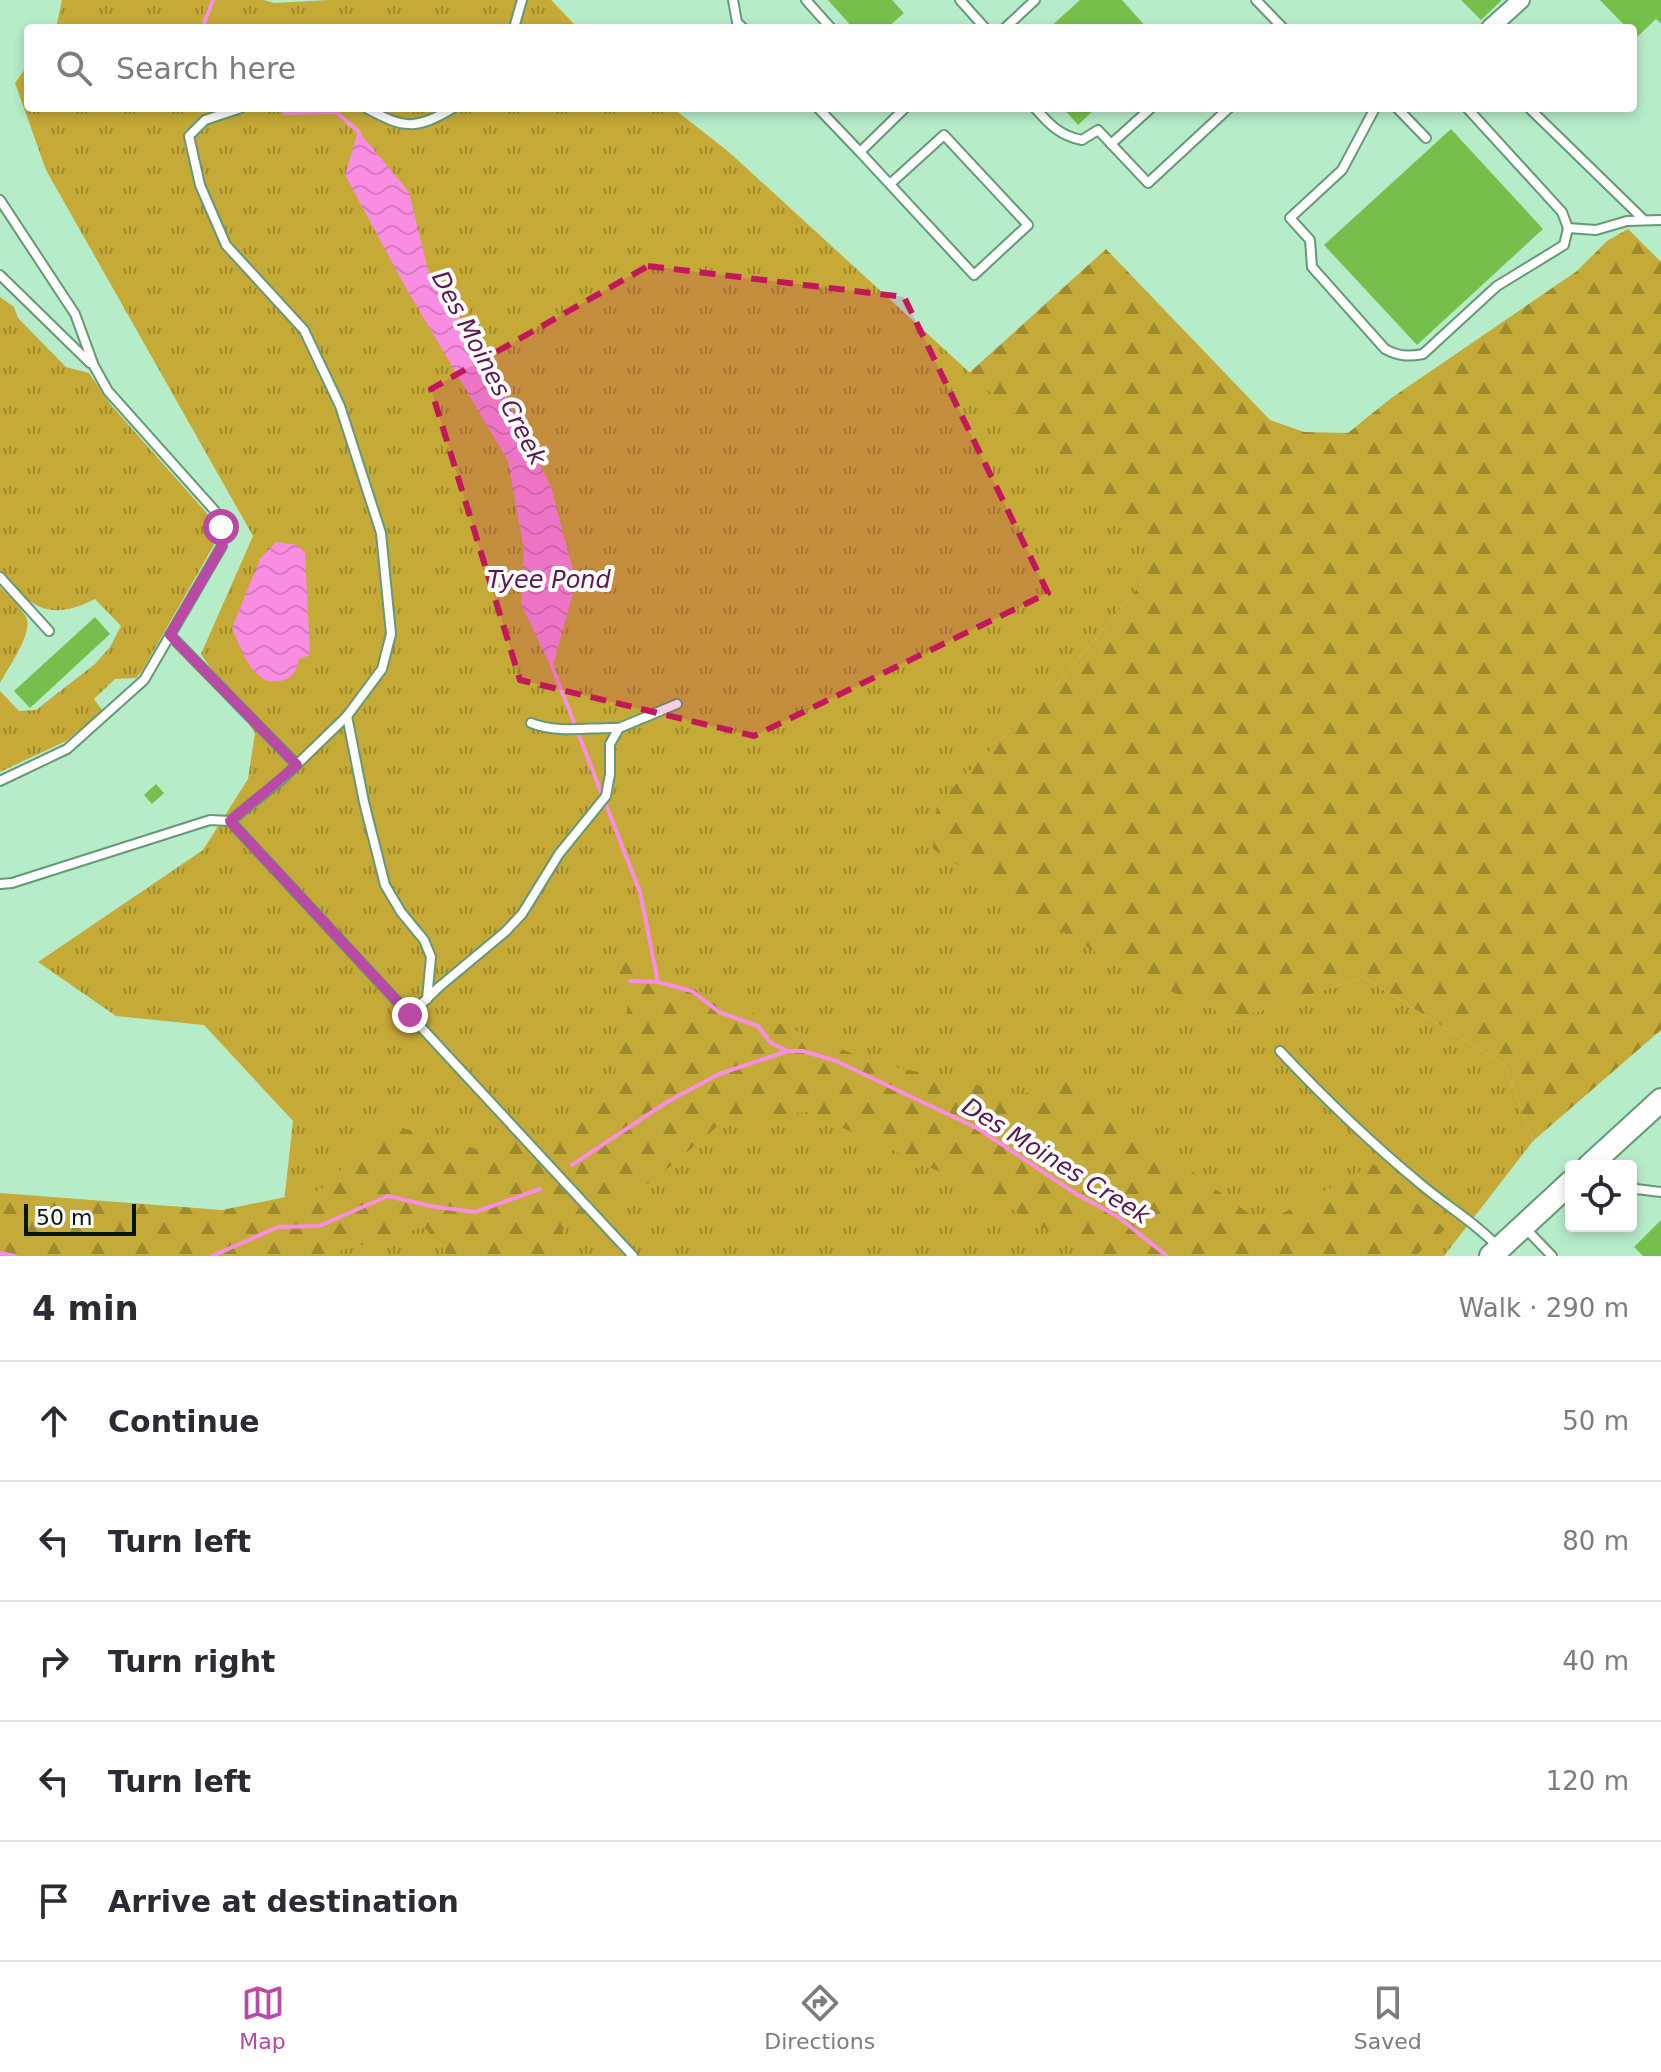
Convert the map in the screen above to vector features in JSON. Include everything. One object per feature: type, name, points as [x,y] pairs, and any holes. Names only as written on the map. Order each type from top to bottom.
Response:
[{"type":"main road","points":[[1602,1160],[1661,1100]]},
{"type":"main road","points":[[1495,1252],[1565,1188]]},
{"type":"street","points":[[1494,24],[1521,0]]},
{"type":"lane","points":[[515,24],[522,0]]},
{"type":"lane","points":[[733,0],[739,24]]},
{"type":"lane","points":[[806,0],[827,24]]},
{"type":"lane","points":[[960,0],[981,24]]},
{"type":"lane","points":[[1009,24],[1035,0]]},
{"type":"lane","points":[[1256,0],[1279,24]]},
{"type":"lane","points":[[0,884],[12,883],[210,820],[230,821],[297,765],[347,716],[382,669],[391,634],[381,533],[340,406],[304,330],[226,245],[200,185],[189,136],[205,120],[229,112]]},
{"type":"lane","points":[[373,112],[391,122],[410,126],[443,112]]},
{"type":"lane","points":[[822,112],[974,275],[1028,225],[944,135],[890,184]]},
{"type":"lane","points":[[860,152],[901,112]]},
{"type":"lane","points":[[1039,112],[1066,137],[1082,140],[1098,130],[1148,183],[1225,112]]},
{"type":"lane","points":[[1111,144],[1147,112]]},
{"type":"lane","points":[[1371,112],[1342,170],[1290,218],[1310,240],[1312,267],[1385,349],[1397,355],[1423,354],[1497,286],[1557,251],[1567,237],[1568,228],[1562,212],[1471,112]]},
{"type":"lane","points":[[1401,112],[1426,138]]},
{"type":"lane","points":[[1533,112],[1644,220]]},
{"type":"lane","points":[[0,200],[75,314],[94,366],[108,391],[215,511],[221,527],[222,546],[144,680],[67,749],[0,781]]},
{"type":"lane","points":[[1568,228],[1596,230],[1627,221],[1661,220]]},
{"type":"lane","points":[[0,275],[94,366]]},
{"type":"lane","points":[[0,577],[49,631]]},
{"type":"lane","points":[[170,635],[297,765]]},
{"type":"lane","points":[[531,723],[564,730],[619,728],[677,704]]},
{"type":"lane","points":[[347,716],[385,885],[401,912],[424,940],[431,957],[427,999]]},
{"type":"lane","points":[[410,1015],[522,914],[559,854],[606,796],[610,744],[619,728]]},
{"type":"lane","points":[[230,821],[633,1256]]},
{"type":"lane","points":[[1280,1051],[1328,1103],[1372,1143],[1426,1189],[1479,1227],[1495,1252]]},
{"type":"lane","points":[[1637,1189],[1661,1192]]},
{"type":"lane","points":[[1523,1226],[1552,1256]]},
{"type":"highlighted area","points":[[648,266],[904,297],[1048,593],[754,736],[520,680],[431,389]]},
{"type":"green space","points":[[62,0],[264,0],[274,3],[329,0],[551,0],[574,24],[57,24]]},
{"type":"green space","points":[[24,71],[24,108],[15,83]]},
{"type":"green space","points":[[25,112],[678,112],[730,153],[1157,544],[1140,585],[1060,681],[938,803],[1235,1019],[1363,977],[1505,1065],[1533,1141],[1444,1256],[278,1256],[293,1121],[204,1025],[116,1016],[38,962],[203,850],[248,779],[255,733],[201,654],[253,536],[46,170]]},
{"type":"green space","points":[[1628,229],[1661,262],[1661,1030],[1533,1141],[1505,1065],[1363,977],[1236,1019],[1128,973],[933,849],[937,803],[1060,681],[1140,585],[1156,544],[969,373],[1106,249],[1270,420],[1304,432],[1348,433],[1390,399],[1577,271],[1607,241]]},
{"type":"green space","points":[[0,297],[14,307],[18,318],[66,367],[89,373],[111,405],[212,519],[217,534],[214,545],[136,678],[115,679],[94,699],[103,711],[66,741],[0,772],[0,691],[19,711],[36,710],[95,664],[110,647],[121,626],[95,599],[65,610],[42,608],[22,595],[0,573]]},
{"type":"green space","points":[[0,587],[21,609],[28,624],[23,641],[0,683]]},
{"type":"green space","points":[[615,957],[873,1062],[1021,1095],[1083,1074],[1169,1155],[1263,1224],[1374,1164],[1445,1229],[1415,1256],[1093,1256],[971,1186],[808,1112],[725,1120],[650,1183],[567,1222],[553,1253],[541,1256],[449,1256],[424,1227],[321,1256],[0,1256],[0,1193],[222,1210],[320,1190],[388,1124],[480,1150],[556,1131],[614,1077],[628,1005]]},
{"type":"water","name":"Tyee Pond","points":[[358,131],[409,192],[428,270],[485,355],[551,487],[576,582],[552,669],[521,604],[524,550],[508,461],[406,288],[345,175]]},
{"type":"water","points":[[276,542],[297,545],[305,553],[310,655],[299,659],[288,678],[271,681],[262,678],[249,665],[232,628],[260,559]]},
{"type":"building","points":[[828,0],[892,0],[904,13],[892,24],[849,24]]},
{"type":"building","points":[[1080,0],[1122,0],[1143,24],[1053,24]]},
{"type":"building","points":[[1461,0],[1502,0],[1481,20]]},
{"type":"building","points":[[1600,0],[1661,0],[1661,24],[1656,19],[1637,37],[1637,24],[1623,24]]},
{"type":"building","points":[[1067,112],[1092,112],[1078,125]]},
{"type":"building","points":[[1451,129],[1543,229],[1417,345],[1324,245]]},
{"type":"building","points":[[95,617],[110,634],[30,708],[14,691]]},
{"type":"building","points":[[156,784],[164,793],[152,804],[144,795]]},
{"type":"building","points":[[1661,1220],[1661,1256],[1643,1256],[1634,1247]]},
{"type":"waterway","name":"Des Moines Creek","points":[[204,24],[213,0]]},
{"type":"waterway","name":"Des Moines Creek","points":[[284,113],[336,112],[360,136]]},
{"type":"waterway","name":"Des Moines Creek","points":[[552,666],[640,892],[658,982]]},
{"type":"waterway","name":"Des Moines Creek","points":[[630,981],[658,982],[692,991],[719,1012],[758,1026],[771,1043],[788,1051],[803,1051],[836,1061],[977,1128],[1078,1195],[1117,1216],[1167,1256]]},
{"type":"waterway","name":"Des Moines Creek","points":[[572,1165],[667,1102],[719,1074],[788,1051]]},
{"type":"waterway","name":"Des Moines Creek","points":[[212,1256],[278,1227],[319,1226],[388,1196],[475,1212],[540,1189]]},
{"type":"waterway","name":"Des Moines Creek","points":[[0,1253],[15,1256]]},
{"type":"route","points":[[221,527],[222,546],[170,635],[297,765],[230,821],[410,1015]]}]
